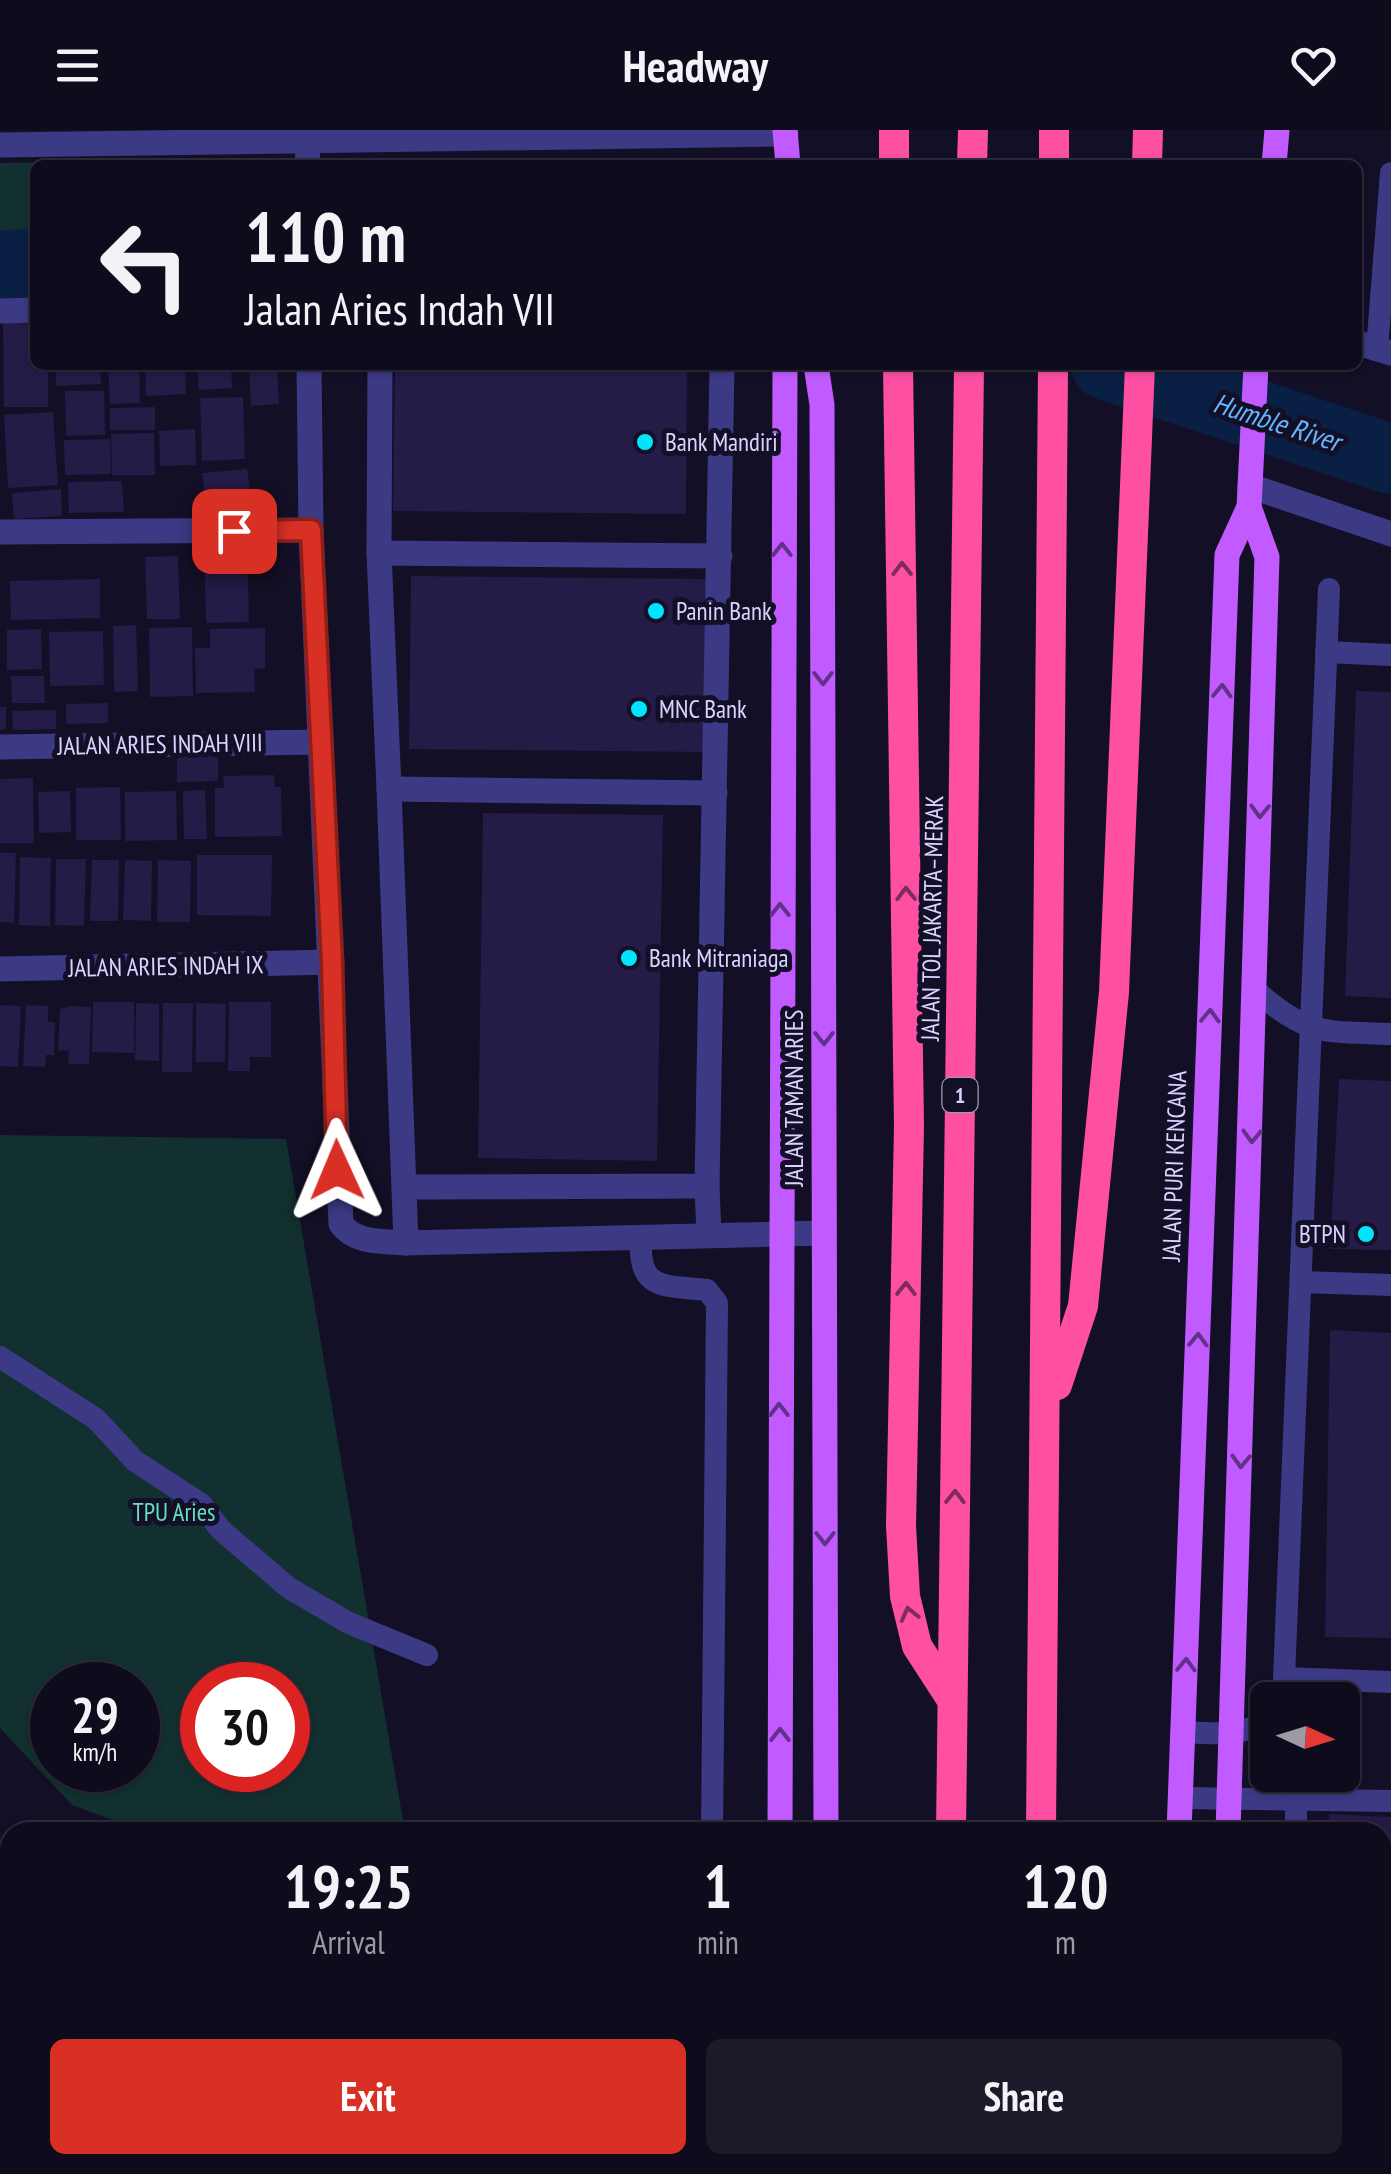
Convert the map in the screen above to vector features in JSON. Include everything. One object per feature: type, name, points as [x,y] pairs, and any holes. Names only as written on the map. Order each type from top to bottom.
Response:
[{"type":"highway","points":[[894,130],[894,160]]},
{"type":"highway","points":[[972,130],[972,160]]},
{"type":"highway","points":[[1054,130],[1054,160]]},
{"type":"highway","points":[[1147,160],[1148,130]]},
{"type":"highway","points":[[898,370],[908,1126],[901,1526],[905,1596],[917,1646],[952,1700]]},
{"type":"highway","name":"JALAN TOL JAKARTA–MERAK","points":[[951,1822],[969,370]]},
{"type":"highway","points":[[1041,1822],[1048,1411],[1053,370]]},
{"type":"highway","points":[[1048,1411],[1083,1306],[1114,992],[1140,370]]},
{"type":"main road","points":[[1274,160],[1277,130]]},
{"type":"main road","points":[[785,132],[788,160]]},
{"type":"main road","name":"JALAN TAMAN ARIES","points":[[780,1822],[779,1233],[785,370]]},
{"type":"main road","name":"JALAN TAMAN ARIES","points":[[817,370],[822,406],[826,1822]]},
{"type":"main road","name":"JALAN PURI KENCANA","points":[[1180,1822],[1227,555],[1250,486],[1256,370]]},
{"type":"main road","name":"JALAN PURI KENCANA","points":[[1228,1822],[1268,557],[1250,486]]},
{"type":"street","points":[[0,145],[308,150],[785,132]]},
{"type":"street","points":[[0,311],[30,310]]},
{"type":"street","points":[[309,370],[311,530],[341,1224],[348,1234],[406,1243],[824,1233]]},
{"type":"street","points":[[380,370],[379,553],[407,1187],[406,1243]]},
{"type":"street","points":[[708,1234],[722,370]]},
{"type":"street","points":[[1250,486],[1391,534]]},
{"type":"street","points":[[0,532],[311,530]]},
{"type":"street","points":[[379,553],[720,556]]},
{"type":"street","name":"JALAN ARIES INDAH VIII","points":[[0,747],[320,742]]},
{"type":"street","points":[[390,789],[715,793]]},
{"type":"street","name":"JALAN ARIES INDAH IX","points":[[0,969],[332,962]]},
{"type":"street","points":[[407,1187],[707,1186]]},
{"type":"lane","points":[[1375,348],[1391,173]]},
{"type":"lane","points":[[1281,1682],[1329,589]]},
{"type":"lane","points":[[1326,652],[1391,655]]},
{"type":"lane","points":[[1255,990],[1285,1017],[1311,1031],[1391,1034]]},
{"type":"lane","points":[[641,1236],[640,1266],[648,1278],[659,1284],[707,1290],[718,1304],[712,1822]]},
{"type":"lane","points":[[1301,1282],[1391,1286]]},
{"type":"lane","points":[[0,1357],[96,1419],[135,1461],[201,1504],[221,1530],[289,1588],[349,1623],[427,1655]]},
{"type":"lane","points":[[1360,1684],[1391,1682]]},
{"type":"lane","points":[[1183,1732],[1232,1734],[1250,1730]]},
{"type":"lane","points":[[1181,1798],[1391,1801]]},
{"type":"lane","points":[[1296,1799],[1296,1822]]},
{"type":"green space","points":[[282,158],[282,160],[169,160]]},
{"type":"green space","points":[[30,162],[30,248],[0,251],[0,163]]},
{"type":"green space","name":"TPU Aries","points":[[0,1135],[286,1139],[403,1822],[117,1822],[72,1805],[60,1792],[160,1792],[160,1662],[30,1662],[30,1760],[0,1728]]},
{"type":"building","points":[[3,323],[30,323],[30,370],[48,370],[48,407],[4,407]]},
{"type":"building","points":[[55,370],[100,370],[101,384],[56,386]]},
{"type":"building","points":[[108,370],[139,370],[140,403],[110,404]]},
{"type":"building","points":[[145,370],[185,370],[186,394],[146,396]]},
{"type":"building","points":[[197,370],[231,370],[232,388],[199,390]]},
{"type":"building","points":[[249,370],[277,370],[279,404],[251,406]]},
{"type":"building","points":[[395,370],[687,370],[686,514],[393,511]]},
{"type":"building","points":[[65,391],[104,391],[105,435],[66,436]]},
{"type":"building","points":[[243,397],[245,459],[202,461],[200,398]]},
{"type":"building","points":[[155,407],[155,430],[110,430],[110,408]]},
{"type":"building","points":[[53,412],[58,485],[8,488],[4,415]]},
{"type":"building","points":[[195,429],[196,465],[160,466],[159,431]]},
{"type":"building","points":[[154,433],[155,475],[112,475],[111,434]]},
{"type":"building","points":[[110,439],[111,474],[65,475],[64,440]]},
{"type":"building","points":[[247,469],[250,491],[205,496],[202,473]]},
{"type":"building","points":[[122,481],[124,512],[69,513],[68,482]]},
{"type":"building","points":[[61,489],[62,516],[14,519],[12,493]]},
{"type":"building","points":[[247,545],[249,622],[206,623],[204,546]]},
{"type":"building","points":[[178,556],[180,619],[147,619],[145,557]]},
{"type":"building","points":[[411,576],[707,579],[705,752],[409,749]]},
{"type":"building","points":[[100,579],[100,618],[11,620],[10,581]]},
{"type":"building","points":[[136,625],[138,691],[114,692],[113,626]]},
{"type":"building","points":[[192,627],[193,696],[150,697],[149,628]]},
{"type":"building","points":[[265,628],[265,668],[254,669],[255,692],[196,693],[195,648],[210,648],[210,629]]},
{"type":"building","points":[[41,629],[42,669],[7,670],[7,630]]},
{"type":"building","points":[[103,631],[104,685],[50,686],[49,632]]},
{"type":"building","points":[[11,676],[44,676],[45,703],[12,703]]},
{"type":"building","points":[[1356,691],[1391,692],[1391,998],[1345,996]]},
{"type":"building","points":[[108,703],[108,723],[66,724],[66,704]]},
{"type":"building","points":[[0,707],[6,707],[6,729],[0,730]]},
{"type":"building","points":[[56,710],[56,729],[13,730],[12,711]]},
{"type":"building","points":[[177,752],[218,752],[218,781],[177,782]]},
{"type":"building","points":[[274,775],[275,787],[281,787],[282,836],[215,837],[215,788],[224,788],[223,776]]},
{"type":"building","points":[[33,778],[34,843],[0,843],[0,779]]},
{"type":"building","points":[[120,787],[121,840],[76,840],[76,788]]},
{"type":"building","points":[[205,790],[207,839],[184,839],[183,791]]},
{"type":"building","points":[[70,791],[71,832],[39,833],[38,792]]},
{"type":"building","points":[[176,791],[177,840],[125,841],[125,792]]},
{"type":"building","points":[[483,813],[663,815],[657,1161],[478,1158]]},
{"type":"building","points":[[0,853],[16,853],[14,923],[0,922]]},
{"type":"building","points":[[197,855],[272,855],[271,916],[197,915]]},
{"type":"building","points":[[20,857],[51,858],[50,926],[19,925]]},
{"type":"building","points":[[56,859],[86,859],[84,926],[55,925]]},
{"type":"building","points":[[92,860],[119,860],[118,921],[90,921]]},
{"type":"building","points":[[125,860],[152,861],[151,921],[123,920]]},
{"type":"building","points":[[158,860],[191,861],[190,922],[157,922]]},
{"type":"building","points":[[93,1002],[134,1002],[134,1053],[92,1052]]},
{"type":"building","points":[[229,1002],[271,1002],[271,1057],[250,1057],[250,1071],[228,1071]]},
{"type":"building","points":[[136,1003],[159,1004],[159,1061],[135,1060]]},
{"type":"building","points":[[163,1003],[193,1003],[192,1072],[162,1072]]},
{"type":"building","points":[[196,1003],[226,1004],[225,1062],[196,1062]]},
{"type":"building","points":[[0,1005],[21,1006],[18,1067],[0,1066]]},
{"type":"building","points":[[26,1005],[48,1006],[48,1022],[55,1022],[54,1055],[46,1055],[45,1067],[23,1066]]},
{"type":"building","points":[[91,1007],[89,1064],[68,1064],[69,1051],[58,1050],[60,1009]]},
{"type":"building","points":[[1339,1079],[1391,1081],[1391,1250],[1330,1249]]},
{"type":"building","points":[[1330,1330],[1391,1333],[1391,1638],[1325,1637]]},
{"type":"building","points":[[1329,1814],[1391,1817],[1391,1822],[1329,1822]]},
{"type":"waterway","name":"Humble River","points":[[0,266],[30,263]]},
{"type":"waterway","name":"Humble River","points":[[1121,370],[1391,459]]},
{"type":"place","name":"Bank Mandiri","points":[[645,442]]},
{"type":"place","name":"Panin Bank","points":[[656,611]]},
{"type":"place","name":"MNC Bank","points":[[639,709]]},
{"type":"place","name":"Bank Mitraniaga","points":[[629,958]]},
{"type":"place","name":"BTPN","points":[[1366,1234]]},
{"type":"route","points":[[234,531],[311,530],[332,962],[337,1170]]}]
